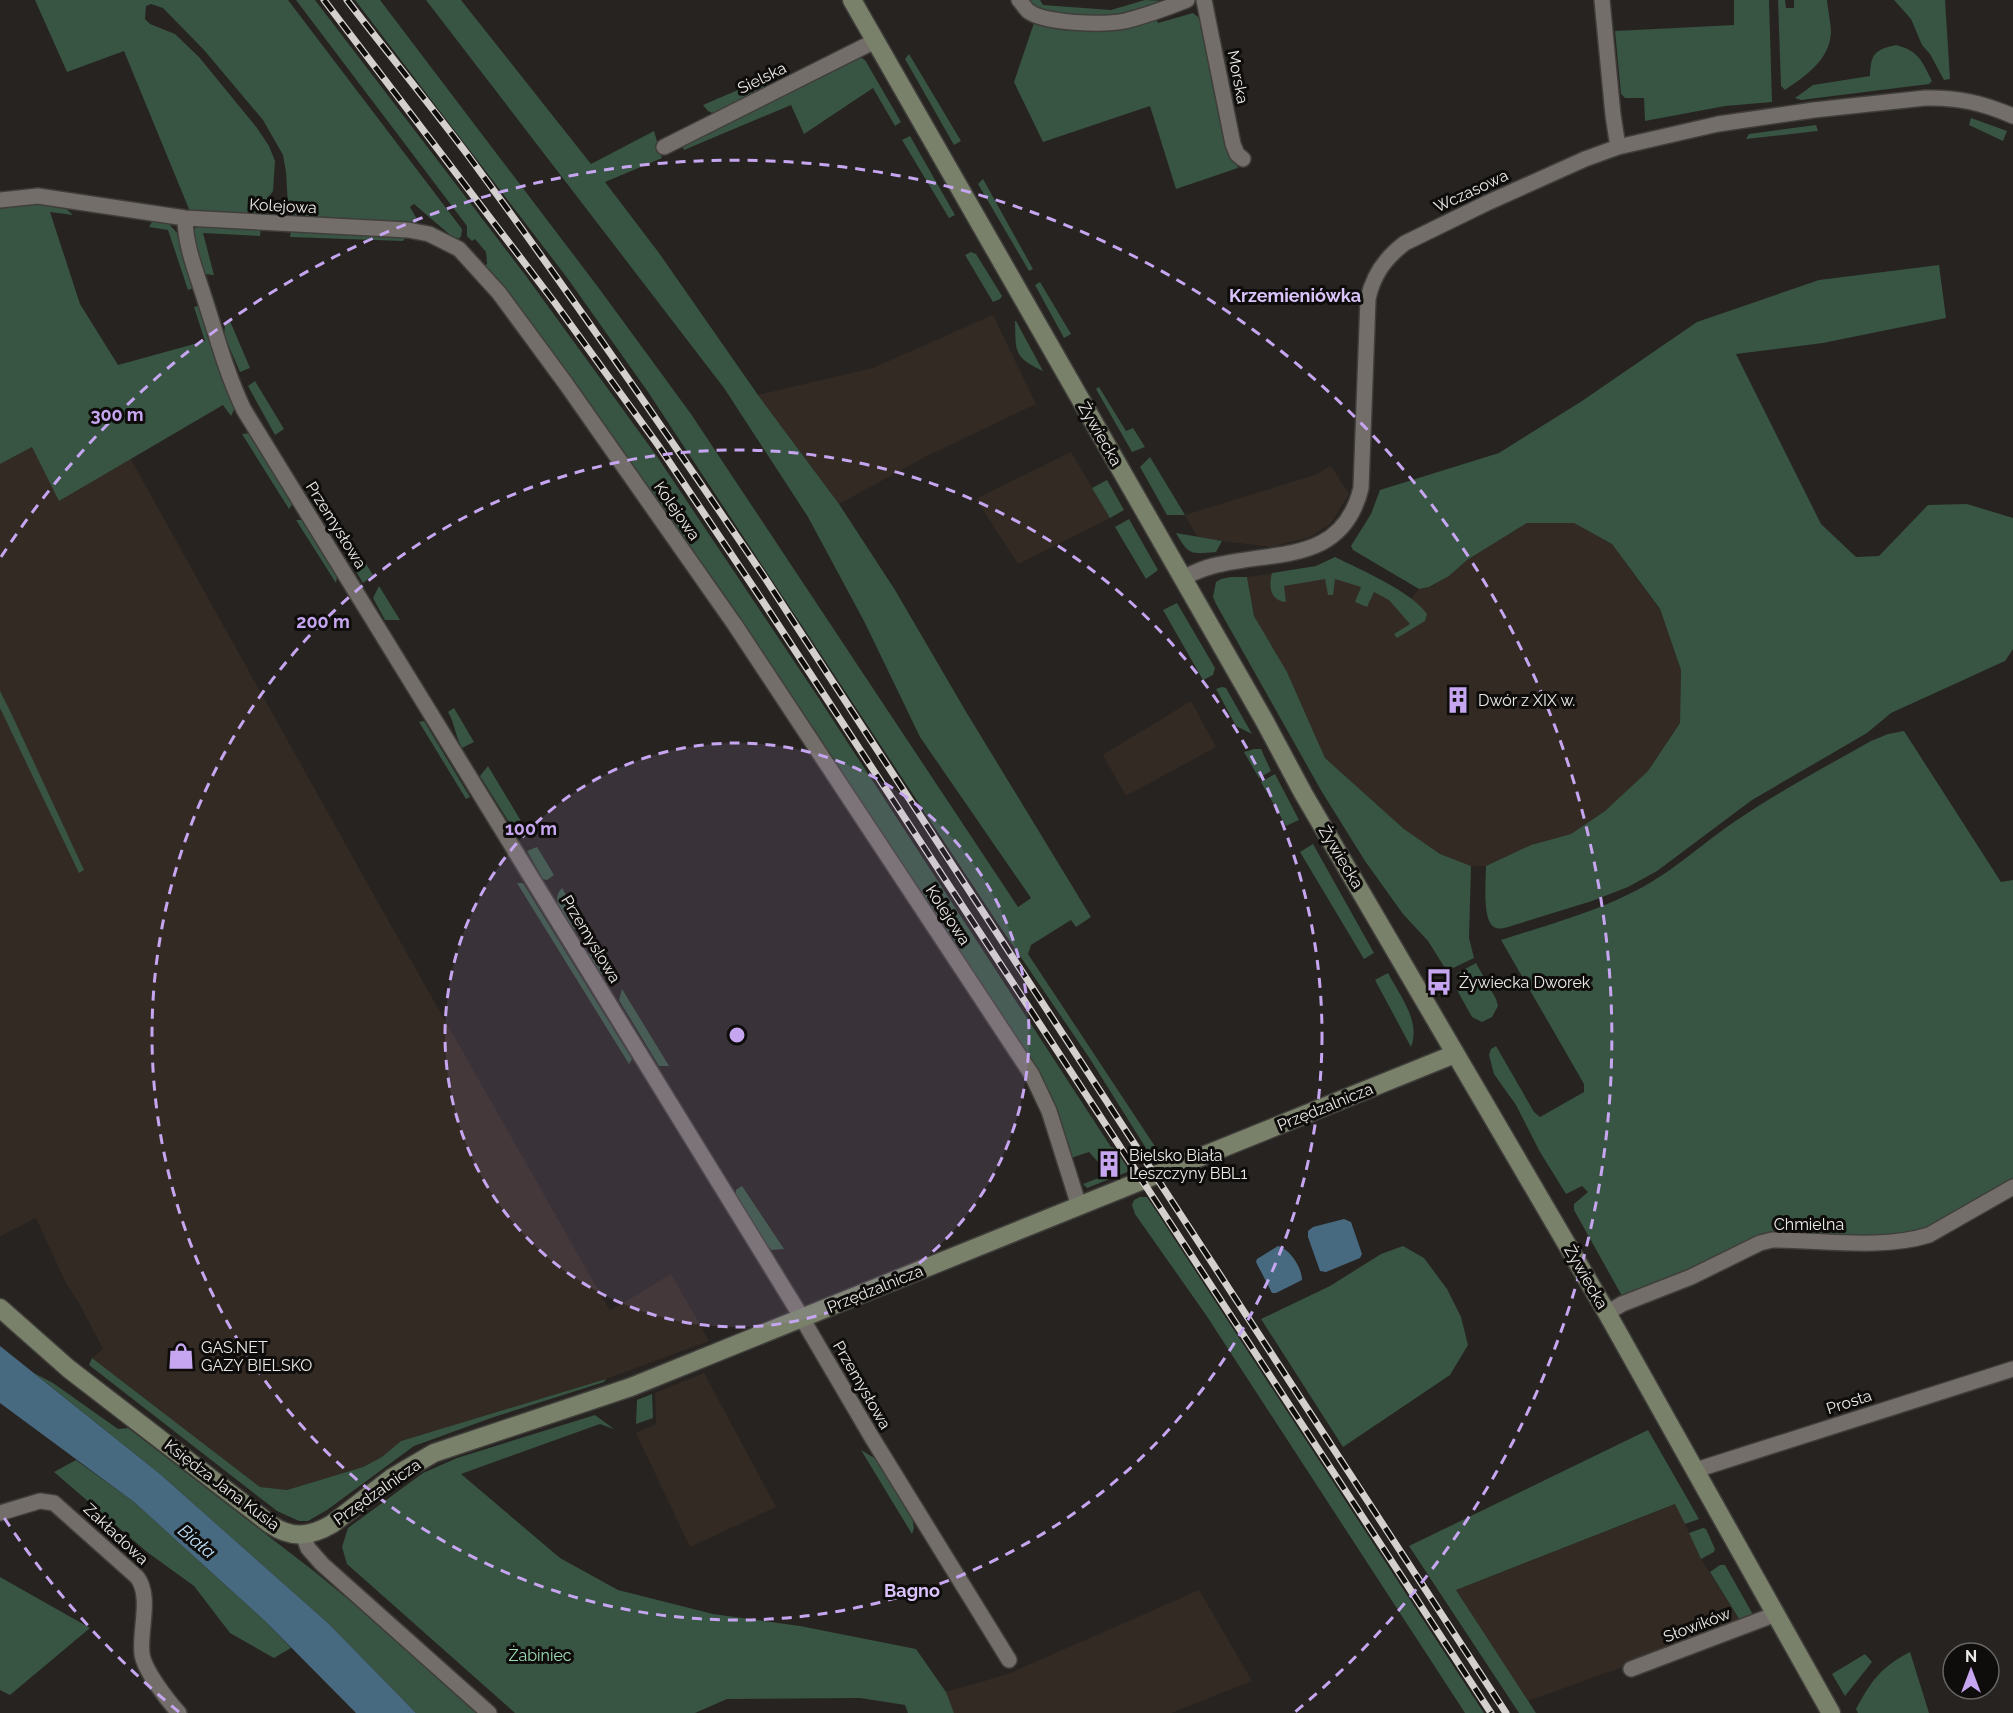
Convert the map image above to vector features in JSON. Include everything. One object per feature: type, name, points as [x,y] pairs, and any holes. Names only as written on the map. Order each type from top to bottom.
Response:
[{"type":"main road","name":"Żywiecka","points":[[852,0],[1264,720],[1308,801],[1607,1313],[1831,1713]]},
{"type":"main road","name":"Przędzalnicza","points":[[303,1536],[332,1524],[393,1477],[434,1453],[622,1391],[1455,1054]]},
{"type":"main road","name":"Księdza Jana Kusia","points":[[0,1308],[69,1369],[270,1524],[285,1534],[303,1536]]},
{"type":"street","points":[[1019,0],[1028,11],[1050,19],[1111,23],[1187,0]]},
{"type":"street","name":"Morska","points":[[1204,0],[1233,144],[1237,154],[1243,159]]},
{"type":"street","points":[[1602,0],[1618,147]]},
{"type":"street","name":"Sielska","points":[[664,147],[875,41]]},
{"type":"street","name":"Wczasowa","points":[[1182,578],[1223,563],[1296,553],[1312,548],[1330,539],[1339,531],[1353,511],[1358,500],[1363,474],[1368,299],[1371,284],[1376,272],[1394,252],[1420,236],[1585,159],[1618,147],[1718,124],[1814,110],[1925,98],[1959,98],[2013,116]]},
{"type":"street","name":"Kolejowa","points":[[0,200],[38,196],[184,218],[408,230],[429,234],[459,249],[499,292],[735,626],[1032,1076],[1049,1111],[1079,1206]]},
{"type":"street","name":"Przemysłowa","points":[[184,218],[186,237],[198,277],[233,387],[244,410],[802,1318],[888,1464],[1009,1660]]},
{"type":"street","name":"Chmielna","points":[[1607,1313],[1622,1304],[1692,1277],[1760,1243],[1772,1240],[1879,1243],[1915,1239],[1929,1235],[2013,1187]]},
{"type":"street","name":"Prosta","points":[[1696,1470],[2013,1369]]},
{"type":"street","name":"Zakładowa","points":[[0,1513],[40,1501],[54,1503],[137,1577],[141,1582],[144,1596],[142,1647],[145,1665],[179,1713]]},
{"type":"street","points":[[303,1536],[308,1548],[322,1564],[489,1713]]},
{"type":"street","name":"Słowików","points":[[1631,1670],[1776,1614]]},
{"type":"shaded area","points":[[993,315],[1036,404],[925,457],[839,504],[758,395],[873,368]]},
{"type":"shaded area","points":[[32,447],[59,500],[130,458],[376,899],[610,1311],[671,1274],[709,1341],[606,1379],[401,1441],[382,1457],[363,1467],[287,1490],[260,1487],[92,1358],[103,1349],[66,1283],[36,1218],[0,1236],[0,464]]},
{"type":"shaded area","points":[[1071,452],[1110,518],[1018,564],[976,499]]},
{"type":"shaded area","points":[[1331,466],[1349,494],[1331,523],[1310,537],[1271,547],[1198,538],[1185,515],[1315,475]]},
{"type":"shaded area","points":[[1527,523],[1574,523],[1612,544],[1660,610],[1681,670],[1680,723],[1648,771],[1605,811],[1571,834],[1531,845],[1486,866],[1471,866],[1440,854],[1404,829],[1325,758],[1287,672],[1254,616],[1247,577],[1299,570],[1316,566],[1335,557],[1386,583],[1411,599],[1419,589],[1430,587],[1449,576],[1467,560]]},
{"type":"shaded area","points":[[1191,701],[1216,747],[1126,796],[1103,755]]},
{"type":"shaded area","points":[[704,1373],[776,1507],[690,1547],[636,1433],[656,1424],[655,1393]]},
{"type":"shaded area","points":[[1676,1504],[1701,1559],[1746,1630],[1625,1666],[1528,1701],[1456,1590]]},
{"type":"shaded area","points":[[1199,1590],[1252,1681],[1171,1713],[954,1713],[946,1692],[1008,1674]]},
{"type":"green space","points":[[35,0],[288,0],[462,229],[461,237],[456,240],[414,204],[410,207],[418,221],[412,228],[294,220],[288,206],[283,155],[263,120],[204,50],[163,8],[151,4],[146,6],[145,19],[150,24],[175,34],[199,57],[257,128],[269,146],[275,161],[273,191],[253,218],[191,214],[124,51],[67,72]]},
{"type":"green space","points":[[296,0],[315,0],[526,276],[656,455],[820,700],[1111,1147],[1130,1171],[1087,1188],[1083,1184],[1106,1175],[1120,1166],[1112,1153],[1098,1162],[1089,1152],[1071,1158],[1056,1110],[1045,1086],[484,267],[487,264],[486,252],[475,239],[472,241],[467,236],[467,226]]},
{"type":"green space","points":[[355,0],[380,0],[598,287],[691,414],[1018,907],[1031,898],[920,737],[865,623],[808,517],[724,388],[426,0],[461,0],[591,164],[654,131],[662,158],[605,182],[659,253],[758,395],[839,504],[895,590],[1091,917],[1076,927],[1071,920],[1031,945],[1028,954],[1160,1154],[1160,1158],[1154,1161],[1090,1059],[997,922],[648,392],[568,279]]},
{"type":"green space","points":[[1028,0],[1040,0],[1043,5],[1111,10],[1145,0],[1167,1],[1113,15],[1098,16],[1054,13],[1035,9]]},
{"type":"green space","points":[[1734,0],[1769,0],[1772,102],[1725,106],[1645,121],[1644,98],[1625,98],[1621,94],[1615,31],[1734,25]]},
{"type":"green space","points":[[1778,0],[1785,0],[1786,8],[1794,8],[1794,0],[1827,0],[1831,29],[1829,43],[1821,60],[1785,90],[1781,86]]},
{"type":"green space","points":[[1894,0],[1945,0],[1950,79],[1944,80],[1930,54],[1922,45],[1911,19]]},
{"type":"green space","points":[[1193,13],[1204,22],[1233,155],[1238,168],[1176,189],[1150,106],[1043,142],[1014,82],[1034,23],[1064,28],[1117,30],[1156,18],[1158,23]]},
{"type":"green space","points":[[1896,45],[1910,50],[1919,58],[1932,81],[1929,84],[1801,100],[1795,98],[1813,85],[1870,76],[1871,63],[1875,54]]},
{"type":"green space","points":[[909,54],[961,141],[954,145],[905,59]]},
{"type":"green space","points":[[860,57],[865,60],[901,122],[895,126],[873,88],[804,134],[791,105],[684,150],[681,143]]},
{"type":"green space","points":[[768,77],[768,87],[716,115],[703,105]]},
{"type":"green space","points":[[1971,118],[2007,131],[2003,141],[1969,125]]},
{"type":"green space","points":[[1816,125],[1818,131],[1746,139],[1749,134]]},
{"type":"green space","points":[[910,136],[955,215],[949,218],[902,140]]},
{"type":"green space","points":[[983,179],[1033,269],[1029,271],[978,184]]},
{"type":"green space","points":[[17,202],[62,205],[73,215],[50,212],[80,304],[118,365],[205,341],[194,307],[198,306],[235,408],[231,416],[223,405],[59,501],[32,447],[0,464],[0,204]]},
{"type":"green space","points":[[160,221],[169,224],[177,233],[193,288],[188,290],[168,230],[149,227],[152,222]]},
{"type":"green space","points":[[200,226],[261,229],[260,236],[203,233],[214,275],[204,274],[193,236],[194,229]]},
{"type":"green space","points":[[291,231],[408,235],[403,241],[290,237]]},
{"type":"green space","points":[[971,252],[976,254],[1002,296],[1000,299],[993,302],[965,255]]},
{"type":"green space","points":[[1939,265],[1946,318],[1823,343],[1736,354],[1821,524],[1856,557],[1879,556],[1928,505],[1967,504],[2013,518],[2013,649],[2005,661],[1891,713],[1867,733],[1752,800],[1657,871],[1628,887],[1592,901],[1508,927],[1499,929],[1494,927],[1490,923],[1486,908],[1486,866],[1531,845],[1571,834],[1605,811],[1648,771],[1680,723],[1681,670],[1660,609],[1612,544],[1574,523],[1527,523],[1467,560],[1449,576],[1429,587],[1419,589],[1353,550],[1351,546],[1371,514],[1380,490],[1499,453],[1582,401],[1697,322],[1819,280]]},
{"type":"green space","points":[[1040,282],[1071,334],[1064,338],[1035,285]]},
{"type":"green space","points":[[230,321],[250,368],[240,372],[224,335],[225,324]]},
{"type":"green space","points":[[1015,321],[1043,371],[1026,362],[1018,352]]},
{"type":"green space","points":[[255,381],[284,429],[275,435],[248,386]]},
{"type":"green space","points":[[1099,387],[1126,431],[1133,428],[1145,447],[1132,452],[1096,389]]},
{"type":"green space","points":[[251,433],[294,502],[289,509],[242,434]]},
{"type":"green space","points":[[1150,457],[1185,515],[1167,515],[1140,467]]},
{"type":"green space","points":[[1107,480],[1124,510],[1110,518],[1092,488]]},
{"type":"green space","points":[[1129,519],[1158,570],[1146,579],[1115,527]]},
{"type":"green space","points":[[296,520],[303,520],[337,577],[336,583]]},
{"type":"green space","points":[[1176,533],[1222,541],[1216,552],[1196,553],[1184,546]]},
{"type":"green space","points":[[353,543],[373,575],[363,583],[346,555],[346,548]]},
{"type":"green space","points":[[1335,557],[1410,597],[1427,614],[1425,621],[1397,638],[1394,634],[1410,624],[1389,600],[1374,592],[1367,607],[1355,602],[1361,587],[1335,579],[1333,595],[1328,595],[1325,579],[1284,586],[1286,602],[1274,596],[1270,583],[1272,573],[1316,566]]},
{"type":"green space","points":[[1231,577],[1247,577],[1254,616],[1287,672],[1325,758],[1404,829],[1440,854],[1471,866],[1469,938],[1474,958],[1449,970],[1445,968],[1428,941],[1403,914],[1365,861],[1322,792],[1216,604],[1213,597],[1216,582]]},
{"type":"green space","points":[[379,586],[400,620],[385,620],[373,598]]},
{"type":"green space","points":[[1177,603],[1215,668],[1213,675],[1203,680],[1163,610]]},
{"type":"green space","points":[[1226,688],[1252,734],[1236,726],[1216,689]]},
{"type":"green space","points":[[0,691],[84,870],[79,873],[0,708]]},
{"type":"green space","points":[[454,708],[474,742],[462,748],[448,712]]},
{"type":"green space","points":[[424,721],[470,797],[466,799],[419,722]]},
{"type":"green space","points":[[1904,731],[2001,882],[2013,880],[2013,1181],[1914,1236],[1788,1236],[1622,1296],[1574,1210],[1574,1204],[1588,1192],[1582,1186],[1566,1194],[1540,1152],[1516,1105],[1494,1074],[1489,1055],[1491,1049],[1496,1046],[1534,1112],[1540,1117],[1584,1092],[1584,1084],[1501,940],[1582,914],[1643,887],[1670,870],[1734,822],[1785,790],[1871,741]]},
{"type":"green space","points":[[1261,749],[1271,771],[1259,778],[1244,752]]},
{"type":"green space","points":[[488,766],[524,826],[514,830],[480,776]]},
{"type":"green space","points":[[1275,774],[1299,820],[1286,826],[1261,782]]},
{"type":"green space","points":[[1313,844],[1374,953],[1364,959],[1300,852]]},
{"type":"green space","points":[[537,847],[554,875],[547,880],[543,879],[527,851]]},
{"type":"green space","points":[[517,883],[523,883],[632,1059],[629,1064]]},
{"type":"green space","points":[[562,888],[585,927],[574,929],[560,909],[557,898]]},
{"type":"green space","points":[[593,940],[613,973],[601,975],[592,961],[588,949]]},
{"type":"green space","points":[[1476,963],[1498,1006],[1492,1017],[1482,1022],[1472,1017],[1457,990],[1462,985],[1456,974]]},
{"type":"green space","points":[[1388,973],[1411,1018],[1413,1037],[1411,1047],[1375,980]]},
{"type":"green space","points":[[622,989],[669,1066],[659,1066],[619,1000]]},
{"type":"green space","points":[[742,1186],[784,1249],[772,1250],[764,1244],[736,1197],[736,1190]]},
{"type":"green space","points":[[1147,1197],[1484,1713],[1465,1713],[1206,1315],[1135,1214],[1132,1205],[1134,1200]]},
{"type":"green space","points":[[1403,1246],[1424,1258],[1447,1289],[1461,1317],[1468,1345],[1450,1375],[1343,1447],[1261,1319],[1330,1286],[1381,1254]]},
{"type":"green space","points":[[92,1358],[260,1487],[287,1490],[363,1467],[382,1457],[401,1441],[606,1379],[604,1382],[494,1417],[414,1446],[327,1510],[308,1521],[299,1521],[277,1511],[89,1365]]},
{"type":"green space","points":[[34,1373],[53,1383],[118,1429],[128,1428],[315,1572],[377,1623],[476,1713],[416,1713],[329,1624],[160,1474]]},
{"type":"green space","points":[[652,1394],[653,1418],[636,1424],[637,1400]]},
{"type":"green space","name":"Żabiniec","points":[[595,1415],[614,1429],[600,1424],[461,1474],[560,1558],[618,1590],[713,1614],[800,1626],[916,1649],[946,1692],[954,1713],[908,1713],[905,1705],[860,1698],[727,1699],[695,1713],[515,1713],[347,1564],[342,1547],[348,1528],[423,1473],[457,1458]]},
{"type":"green space","points":[[1648,1430],[1699,1519],[1685,1524],[1675,1504],[1456,1590],[1536,1713],[1519,1713],[1409,1546]]},
{"type":"green space","points":[[861,1450],[876,1459],[912,1516],[914,1528],[912,1534]]},
{"type":"green space","points":[[76,1460],[134,1502],[264,1620],[291,1648],[274,1658],[230,1633],[194,1586],[147,1552],[54,1472]]},
{"type":"green space","points":[[1706,1529],[1715,1549],[1714,1552],[1701,1559],[1689,1533]]},
{"type":"green space","points":[[1720,1565],[1725,1565],[1752,1613],[1750,1617],[1741,1622],[1710,1572]]},
{"type":"green space","points":[[0,1577],[90,1628],[10,1695],[0,1690]]},
{"type":"green space","points":[[1910,1652],[1929,1713],[1858,1713],[1856,1709],[1878,1676],[1891,1663]]},
{"type":"green space","points":[[1865,1654],[1872,1662],[1845,1696],[1832,1674]]},
{"type":"water","points":[[1344,1219],[1351,1222],[1362,1254],[1360,1258],[1326,1272],[1320,1271],[1308,1231],[1313,1227]]},
{"type":"water","points":[[1278,1246],[1287,1251],[1294,1260],[1300,1270],[1302,1280],[1272,1293],[1256,1262],[1257,1259]]},
{"type":"water","name":"Biała","points":[[0,1346],[160,1474],[329,1624],[416,1713],[356,1713],[264,1620],[134,1502],[0,1403]]},
{"type":"railway","points":[[324,0],[555,303],[658,445],[762,600],[1491,1713]]},
{"type":"railway","points":[[347,0],[505,206],[618,364],[765,578],[1506,1713]]},
{"type":"place","name":"Dwór z XIX w.","points":[[1458,700]]},
{"type":"place","name":"Żywiecka Dworek","points":[[1439,982]]},
{"type":"place","name":"Bielsko Biała Leszczyny BBL1","points":[[1109,1164]]},
{"type":"place","name":"GAS.NET GAZY BIELSKO","points":[[181,1356]]},
{"type":"district","name":"Krzemieniówka","points":[[1295,295]]},
{"type":"district","name":"Bagno","points":[[912,1590]]}]
